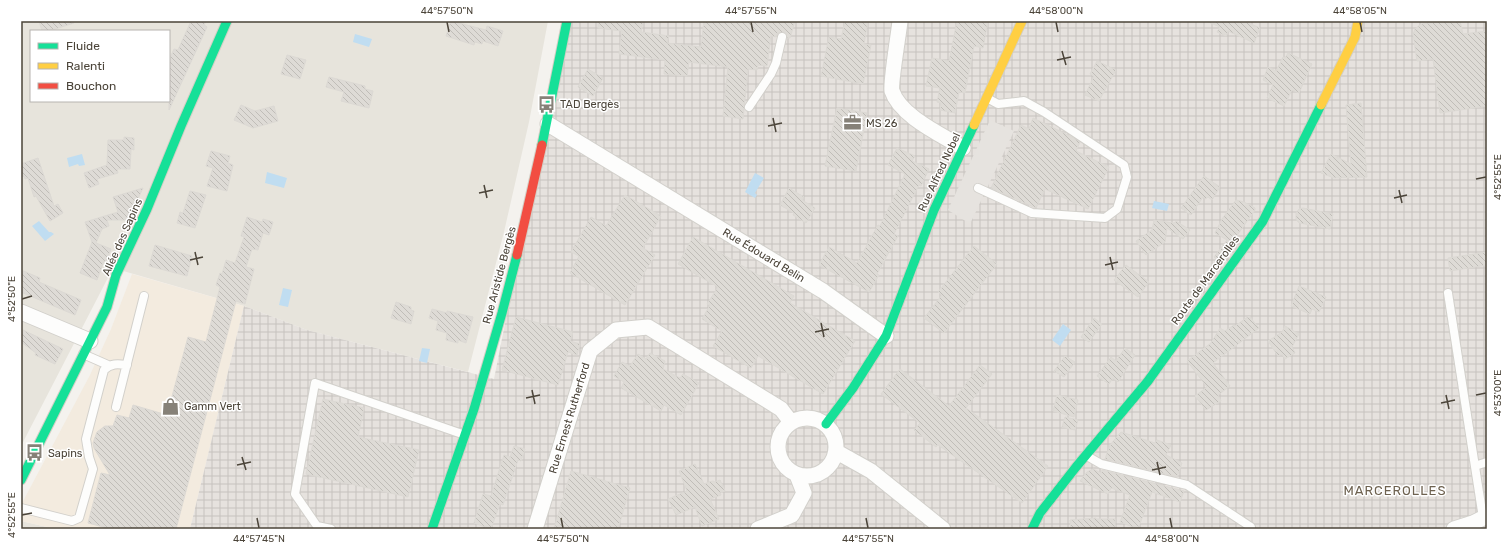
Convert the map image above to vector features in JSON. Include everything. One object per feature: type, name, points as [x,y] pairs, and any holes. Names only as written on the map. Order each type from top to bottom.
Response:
[{"type":"street","name":"Allée des Sapins","points":[[21,480],[107,307],[116,275],[148,209],[181,126],[227,21]]},
{"type":"street","name":"Rue Aristide Bergès","points":[[432,529],[476,403],[523,234],[548,124],[567,21]]},
{"type":"street","points":[[900,21],[891,90],[899,104],[909,115],[963,148]]},
{"type":"street","name":"Rue Alfred Nobel","points":[[886,336],[934,210],[1022,21]]},
{"type":"street","name":"Route de Marcerolles","points":[[1032,529],[1040,513],[1086,455],[1148,382],[1263,221],[1355,37],[1358,21]]},
{"type":"street","name":"Rue Édouard Belin","points":[[548,124],[824,291],[886,336]]},
{"type":"street","points":[[21,312],[86,348]]},
{"type":"street","name":"Rue Ernest Rutherford","points":[[535,529],[590,352],[616,330],[648,327],[781,408],[791,422]]},
{"type":"street","points":[[826,424],[853,388],[886,336]]},
{"type":"street","points":[[801,418],[814,418],[826,424],[835,436],[837,452],[832,464],[822,473],[810,476],[797,475],[785,467],[778,455],[781,432],[791,422],[801,418]]},
{"type":"street","points":[[837,452],[871,471],[943,529]]},
{"type":"street","points":[[758,529],[792,515],[804,493],[797,475]]},
{"type":"street","points":[[1454,529],[1473,523],[1485,517]]},
{"type":"lane","points":[[749,107],[771,74],[776,63],[782,37]]},
{"type":"lane","points":[[978,188],[1032,213],[1105,218],[1118,209],[1127,177],[1124,165],[1044,112],[1024,101],[998,104],[986,98]]},
{"type":"lane","points":[[1448,293],[1475,466],[1485,517]]},
{"type":"lane","points":[[116,407],[144,296]]},
{"type":"lane","points":[[86,348],[108,366]]},
{"type":"lane","points":[[21,508],[72,521],[79,518],[93,469],[86,439],[104,370],[108,366],[114,364],[127,365]]},
{"type":"lane","points":[[331,529],[317,526],[295,494],[315,383],[465,435]]},
{"type":"lane","points":[[1086,455],[1101,464],[1187,485],[1251,527],[1251,529]]},
{"type":"lane","points":[[1475,466],[1487,462]]},
{"type":"shaded area","points":[[21,21],[548,21],[529,122],[504,232],[468,372],[307,330],[244,306],[113,268],[21,446]]},
{"type":"shaded area","points":[[565,21],[1487,21],[1487,529],[190,529],[244,306],[307,330],[494,379]]},
{"type":"shaded area","points":[[990,120],[1014,131],[970,224],[948,210]]},
{"type":"shaded area","points":[[132,274],[244,306],[190,529],[56,529],[21,521],[21,505],[90,375],[111,329]]},
{"type":"shaded area","points":[[21,521],[56,529],[21,529]]},
{"type":"water","points":[[355,34],[372,39],[369,47],[353,42]]},
{"type":"water","points":[[82,154],[85,165],[79,166],[78,164],[69,167],[67,158]]},
{"type":"water","points":[[267,172],[287,178],[284,188],[265,183]]},
{"type":"water","points":[[755,173],[764,178],[755,193],[757,195],[755,198],[745,192]]},
{"type":"water","points":[[1154,201],[1169,204],[1167,211],[1152,208]]},
{"type":"water","points":[[39,221],[49,232],[54,234],[45,241],[32,226]]},
{"type":"water","points":[[283,288],[292,290],[288,307],[279,305]]},
{"type":"water","points":[[1063,324],[1071,330],[1060,346],[1052,340]]},
{"type":"water","points":[[422,348],[430,349],[427,363],[419,361]]},
{"type":"building","points":[[39,21],[73,21],[74,23],[52,30],[42,30]]},
{"type":"building","points":[[191,21],[206,21],[204,25],[207,27],[169,110],[170,58],[174,49],[178,50]]},
{"type":"building","points":[[451,21],[486,30],[487,26],[503,31],[498,46],[483,41],[482,44],[475,42],[474,45],[446,36]]},
{"type":"building","points":[[598,21],[643,21],[641,32],[669,36],[667,43],[701,47],[704,21],[795,21],[790,38],[787,38],[786,33],[783,32],[778,33],[776,37],[771,36],[767,66],[758,65],[757,70],[748,69],[743,119],[723,116],[728,67],[689,62],[687,76],[664,74],[665,60],[619,54],[622,31],[598,28]]},
{"type":"building","points":[[845,21],[868,21],[864,44],[871,45],[863,84],[821,76],[829,37],[841,39]]},
{"type":"building","points":[[957,21],[988,21],[983,48],[974,46],[965,93],[959,92],[955,113],[940,110],[941,103],[937,102],[940,88],[926,86],[932,58],[949,61]]},
{"type":"building","points":[[1206,21],[1244,21],[1260,28],[1254,43],[1228,31],[1226,36],[1217,32],[1220,27]]},
{"type":"building","points":[[1443,21],[1460,21],[1463,34],[1487,31],[1487,106],[1440,113],[1433,59],[1417,61],[1413,34],[1415,29],[1421,24]]},
{"type":"building","points":[[1288,53],[1312,64],[1299,93],[1292,90],[1284,106],[1267,98],[1273,85],[1263,80],[1268,67],[1276,71],[1283,57],[1285,58]]},
{"type":"building","points":[[287,55],[306,60],[300,79],[281,74]]},
{"type":"building","points":[[1097,61],[1116,70],[1099,101],[1085,95],[1094,76],[1090,74]]},
{"type":"building","points":[[588,69],[603,78],[593,96],[578,87]]},
{"type":"building","points":[[329,77],[365,86],[365,89],[373,91],[369,108],[341,101],[344,92],[326,87]]},
{"type":"building","points":[[1361,103],[1367,177],[1334,178],[1321,173],[1331,154],[1351,164],[1346,105]]},
{"type":"building","points":[[241,105],[255,111],[274,106],[278,121],[253,128],[234,120]]},
{"type":"building","points":[[837,108],[867,113],[856,171],[825,166]]},
{"type":"building","points":[[1033,118],[1080,142],[1076,151],[1109,167],[1088,209],[1045,189],[1036,208],[991,188],[1021,125],[1029,129]]},
{"type":"building","points":[[124,137],[134,138],[134,150],[131,149],[130,169],[117,169],[118,173],[97,179],[99,184],[89,188],[84,173],[107,165],[108,140],[124,140]]},
{"type":"building","points":[[897,148],[915,156],[912,161],[929,169],[921,186],[919,185],[894,234],[898,236],[869,292],[819,265],[829,247],[857,263],[878,225],[880,226],[905,174],[888,165]]},
{"type":"building","points":[[211,151],[230,156],[228,163],[233,165],[227,191],[207,186],[213,168],[206,166]]},
{"type":"building","points":[[38,158],[54,206],[58,204],[63,213],[50,221],[36,196],[34,197],[28,178],[25,179],[24,176],[21,177],[21,164]]},
{"type":"building","points":[[1204,176],[1220,187],[1212,200],[1208,197],[1206,199],[1203,197],[1191,215],[1181,208]]},
{"type":"building","points":[[143,188],[128,220],[107,220],[109,226],[102,229],[96,243],[111,249],[106,262],[104,261],[97,280],[80,273],[92,242],[85,222],[118,212],[113,197]]},
{"type":"building","points":[[789,188],[804,197],[802,200],[815,208],[806,223],[793,215],[794,213],[780,205]]},
{"type":"building","points":[[190,191],[206,195],[195,228],[177,223],[180,212],[183,213]]},
{"type":"building","points":[[625,195],[661,216],[643,248],[655,255],[625,305],[570,273],[579,256],[571,252],[591,217],[606,226]]},
{"type":"building","points":[[1236,200],[1244,202],[1255,208],[1255,210],[1219,261],[1214,257],[1227,240],[1215,233],[1222,219]]},
{"type":"building","points":[[1303,208],[1333,214],[1330,229],[1298,222],[1296,219],[1296,213],[1299,209]]},
{"type":"building","points":[[247,217],[262,222],[263,219],[273,222],[269,235],[263,233],[258,250],[252,249],[246,267],[254,269],[245,304],[236,301],[176,529],[111,529],[88,523],[101,473],[110,475],[94,448],[93,443],[97,432],[105,426],[113,426],[117,415],[129,418],[133,405],[167,415],[188,337],[206,342],[220,287],[216,285],[220,273],[222,274],[226,260],[235,263],[244,237],[241,236]]},
{"type":"building","points":[[1154,220],[1174,223],[1176,221],[1190,230],[1183,239],[1167,228],[1165,242],[1146,255],[1136,241],[1152,230]]},
{"type":"building","points":[[693,237],[794,296],[790,303],[855,341],[823,394],[758,356],[751,368],[713,346],[722,331],[702,319],[710,305],[707,304],[718,287],[678,264]]},
{"type":"building","points":[[155,245],[192,256],[187,276],[149,266]]},
{"type":"building","points":[[974,246],[997,264],[944,333],[924,318],[942,295],[938,292]]},
{"type":"building","points":[[1487,252],[1487,265],[1450,271],[1448,258]]},
{"type":"building","points":[[1126,265],[1149,282],[1138,297],[1114,280]]},
{"type":"building","points":[[21,270],[40,278],[39,282],[81,300],[75,315],[21,292]]},
{"type":"building","points":[[1299,286],[1326,297],[1319,312],[1312,309],[1310,314],[1291,306]]},
{"type":"building","points":[[396,302],[411,307],[411,310],[414,311],[411,324],[391,318]]},
{"type":"building","points":[[432,309],[473,317],[466,343],[458,340],[458,343],[446,340],[447,333],[436,330],[438,321],[429,318]]},
{"type":"building","points":[[1249,316],[1259,328],[1213,363],[1230,386],[1218,395],[1221,401],[1206,410],[1195,396],[1207,387],[1187,361],[1211,343],[1220,328],[1225,331]]},
{"type":"building","points":[[516,317],[573,332],[570,341],[580,344],[577,355],[568,352],[558,385],[502,370]]},
{"type":"building","points":[[1094,318],[1102,324],[1089,342],[1081,337]]},
{"type":"building","points":[[1285,326],[1299,334],[1292,347],[1295,353],[1285,359],[1282,354],[1278,356],[1268,341],[1282,332]]},
{"type":"building","points":[[23,330],[63,349],[55,364],[35,355],[36,353],[21,342]]},
{"type":"building","points":[[1125,348],[1135,355],[1118,382],[1113,378],[1109,384],[1097,376],[1111,357],[1116,361]]},
{"type":"building","points":[[650,353],[665,361],[663,369],[680,378],[683,374],[699,383],[681,415],[664,405],[661,411],[621,388],[624,382],[614,376],[622,362],[630,366],[638,354],[646,359]]},
{"type":"building","points":[[1065,356],[1075,362],[1064,377],[1054,371]]},
{"type":"building","points":[[980,365],[992,374],[966,408],[1048,466],[1022,503],[938,445],[936,447],[914,430],[920,423],[881,394],[900,369],[949,406]]},
{"type":"building","points":[[1057,395],[1078,400],[1074,417],[1053,411]]},
{"type":"building","points":[[323,399],[364,408],[358,437],[419,450],[408,497],[306,474]]},
{"type":"building","points":[[1065,417],[1078,420],[1075,430],[1062,427]]},
{"type":"building","points":[[1121,432],[1155,443],[1157,440],[1171,445],[1166,455],[1182,463],[1177,477],[1105,459],[1110,445]]},
{"type":"building","points":[[514,446],[525,449],[521,461],[518,460],[503,505],[500,504],[491,529],[474,523],[483,494],[491,496],[504,455],[510,457]]},
{"type":"building","points":[[695,464],[704,484],[720,480],[725,491],[720,493],[721,495],[710,499],[719,519],[702,526],[695,507],[676,515],[668,499],[687,491],[679,471]]},
{"type":"building","points":[[1093,469],[1101,473],[1102,470],[1184,491],[1180,502],[1152,492],[1138,529],[1120,522],[1130,495],[1111,488],[1108,494],[1080,481],[1087,472]]},
{"type":"building","points":[[571,471],[630,488],[618,529],[554,529]]},
{"type":"building","points":[[1096,518],[1115,519],[1115,529],[1071,529],[1070,520]]},
{"type":"traffic: fast","points":[[21,480],[107,307],[116,275],[147,209],[181,126],[227,21]]},
{"type":"traffic: fast","points":[[542,145],[567,21]]},
{"type":"traffic: fast","points":[[1032,529],[1040,513],[1076,467],[1148,381],[1263,221],[1321,105]]},
{"type":"traffic: fast","points":[[826,424],[853,388],[886,336],[934,210],[974,125]]},
{"type":"traffic: fast","points":[[432,529],[474,409],[517,255]]},
{"type":"traffic: slow","points":[[974,125],[1022,21]]},
{"type":"traffic: slow","points":[[1321,105],[1355,37],[1358,21]]},
{"type":"traffic: jam","points":[[517,255],[542,145]]},
{"type":"place","name":"TAD Bergès","points":[[547,104]]},
{"type":"place","name":"MS 26","points":[[853,123]]},
{"type":"place","name":"Gamm Vert","points":[[171,406]]},
{"type":"place","name":"Sapins","points":[[35,453]]},
{"type":"district","name":"MARCEROLLES","points":[[1395,490]]}]
